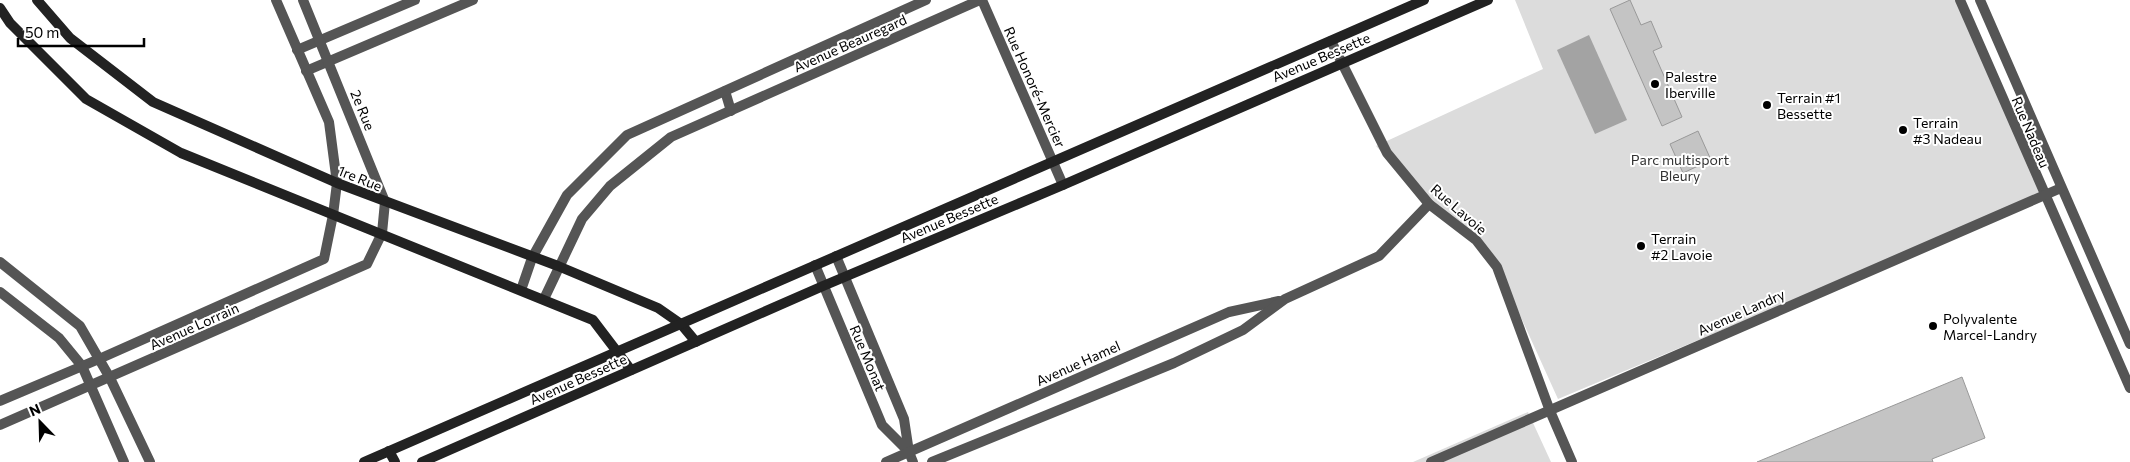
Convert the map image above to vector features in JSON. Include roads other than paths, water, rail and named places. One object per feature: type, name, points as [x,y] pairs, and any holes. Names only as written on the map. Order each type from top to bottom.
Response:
[{"type":"street","name":"1re Rue","points":[[37,0],[70,38],[153,102],[337,184],[532,258],[558,266],[658,308],[681,324],[696,342]]},
{"type":"street","points":[[276,0],[329,122],[337,184],[333,215]]},
{"type":"street","name":"2e Rue","points":[[303,0],[385,202],[382,233]]},
{"type":"street","points":[[297,50],[415,0]]},
{"type":"street","points":[[306,71],[473,0]]},
{"type":"street","name":"Avenue Beauregard","points":[[520,290],[532,258],[567,195],[628,136],[926,0]]},
{"type":"street","name":"Avenue Beauregard","points":[[544,299],[558,266],[582,219],[610,186],[672,137],[981,0]]},
{"type":"street","name":"Rue Honoré-Mercier","points":[[981,0],[1062,185]]},
{"type":"street","name":"Avenue Bessette","points":[[364,462],[1424,0]]},
{"type":"street","name":"Avenue Bessette","points":[[422,462],[823,286],[1062,185],[1342,62],[1466,5],[1488,0]]},
{"type":"street","name":"Rue Nadeau","points":[[1960,0],[2130,388]]},
{"type":"street","name":"Rue Nadeau","points":[[1980,0],[2130,344]]},
{"type":"street","points":[[0,8],[10,24],[86,99],[181,153],[593,320],[631,370]]},
{"type":"street","name":"Rue Lavoie","points":[[1331,41],[1387,153],[1429,204],[1476,240],[1497,266],[1550,411],[1572,462]]},
{"type":"street","points":[[725,91],[731,111]]},
{"type":"street","name":"Avenue Landry","points":[[1431,462],[2062,188]]},
{"type":"street","name":"Avenue Hamel","points":[[886,462],[911,457],[1229,312],[1285,299],[1379,256],[1429,204]]},
{"type":"street","name":"Avenue Lorrain","points":[[0,401],[324,259],[333,215]]},
{"type":"street","name":"Avenue Lorrain","points":[[0,425],[366,264],[382,233]]},
{"type":"street","name":"Rue Monat","points":[[836,256],[904,419],[911,457]]},
{"type":"street","points":[[0,262],[80,326],[110,378],[150,462]]},
{"type":"street","name":"Rue Monat","points":[[815,265],[882,425],[911,457]]},
{"type":"street","points":[[2080,273],[2096,266]]},
{"type":"street","points":[[0,292],[59,338],[82,366],[124,462]]},
{"type":"street","name":"Avenue Hamel","points":[[932,462],[1174,363],[1243,330],[1285,299]]},
{"type":"street","points":[[389,451],[395,462]]},
{"type":"place","name":"Palestre Iberville","points":[[1655,84]]},
{"type":"place","name":"Terrain #1 Bessette","points":[[1767,105]]},
{"type":"place","name":"Terrain #3 Nadeau","points":[[1903,130]]},
{"type":"place","name":"Terrain #2 Lavoie","points":[[1641,246]]},
{"type":"place","name":"Polyvalente Marcel-Landry","points":[[1933,326]]},
{"type":"park label","name":"Parc multisport Bleury","points":[[1680,168]]}]
